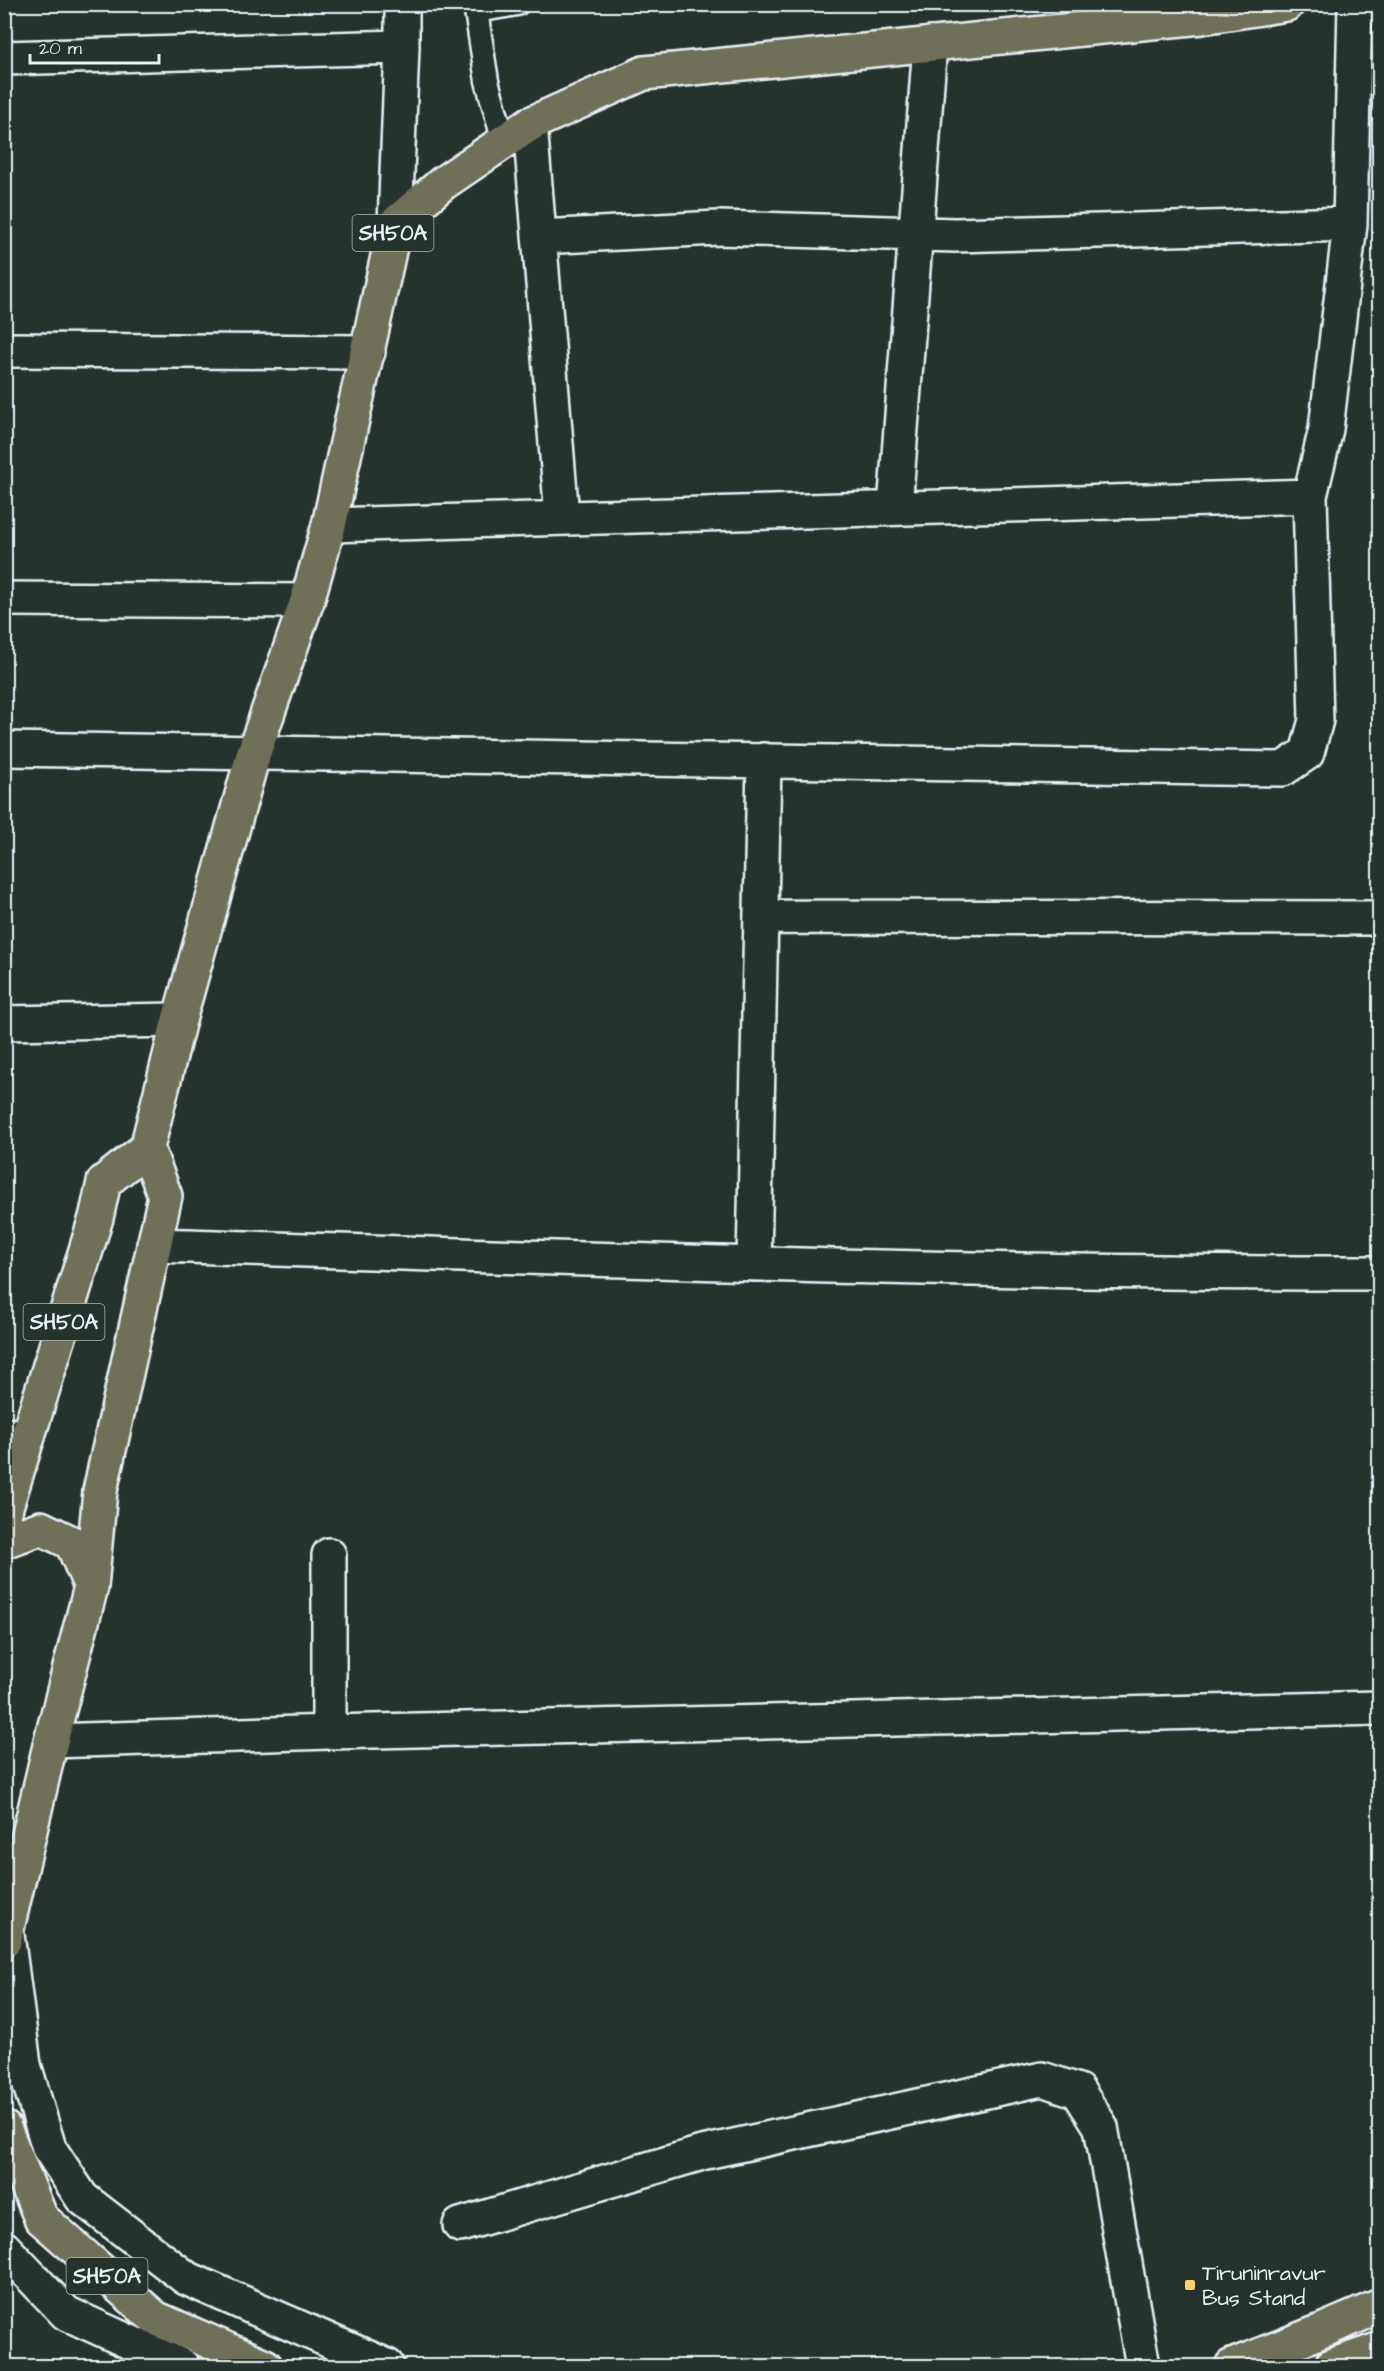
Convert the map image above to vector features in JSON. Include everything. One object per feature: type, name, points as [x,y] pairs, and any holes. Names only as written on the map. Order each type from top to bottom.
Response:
[{"type":"main road","name":"SH50A","points":[[4,1513],[16,1436],[96,1218],[104,1182],[147,1148],[179,1020],[254,752],[308,601],[329,525],[395,224],[443,183],[517,133],[644,73],[1202,17],[1287,4]]},
{"type":"main road","points":[[6,1938],[51,1741],[91,1587],[100,1491],[165,1196],[147,1148]]},
{"type":"main road","points":[[4,1541],[40,1528],[72,1543],[91,1587]]},
{"type":"main road","name":"SH50A","points":[[4,2128],[40,2218],[156,2318],[265,2367]]},
{"type":"main road","points":[[1232,2367],[1380,2306]]},
{"type":"main road","points":[[1331,2367],[1380,2349]]},
{"type":"street","points":[[395,224],[402,4]]},
{"type":"street","points":[[4,750],[254,752],[1283,770],[1307,753],[1316,720],[1310,496],[1326,429],[1350,224],[1355,4]]},
{"type":"street","points":[[895,508],[930,44]]},
{"type":"street","points":[[4,58],[402,48]]},
{"type":"street","points":[[517,133],[539,237],[562,518]]},
{"type":"street","points":[[539,237],[718,228],[955,235],[1350,224]]},
{"type":"street","points":[[4,350],[368,352]]},
{"type":"street","points":[[329,525],[1310,496]]},
{"type":"street","points":[[4,599],[308,601]]},
{"type":"street","points":[[754,1264],[764,760]]},
{"type":"street","points":[[761,917],[1380,918]]},
{"type":"street","points":[[4,1023],[179,1020]]},
{"type":"street","points":[[154,1245],[754,1264],[1254,1273],[1380,1273]]},
{"type":"street","points":[[329,1555],[329,1732]]},
{"type":"street","points":[[51,1741],[329,1732],[1380,1708]]},
{"type":"street","points":[[6,1938],[24,2065],[49,2148],[82,2198],[186,2278],[387,2367]]},
{"type":"street","points":[[460,2226],[702,2153],[1042,2079],[1078,2091],[1101,2127],[1143,2367]]},
{"type":"street","points":[[4,2248],[66,2313],[182,2367]]},
{"type":"lane","points":[[517,4],[476,8],[487,81],[517,133]]},
{"type":"place","name":"Tiruninravur Bus Stand","points":[[1190,2285]]}]
